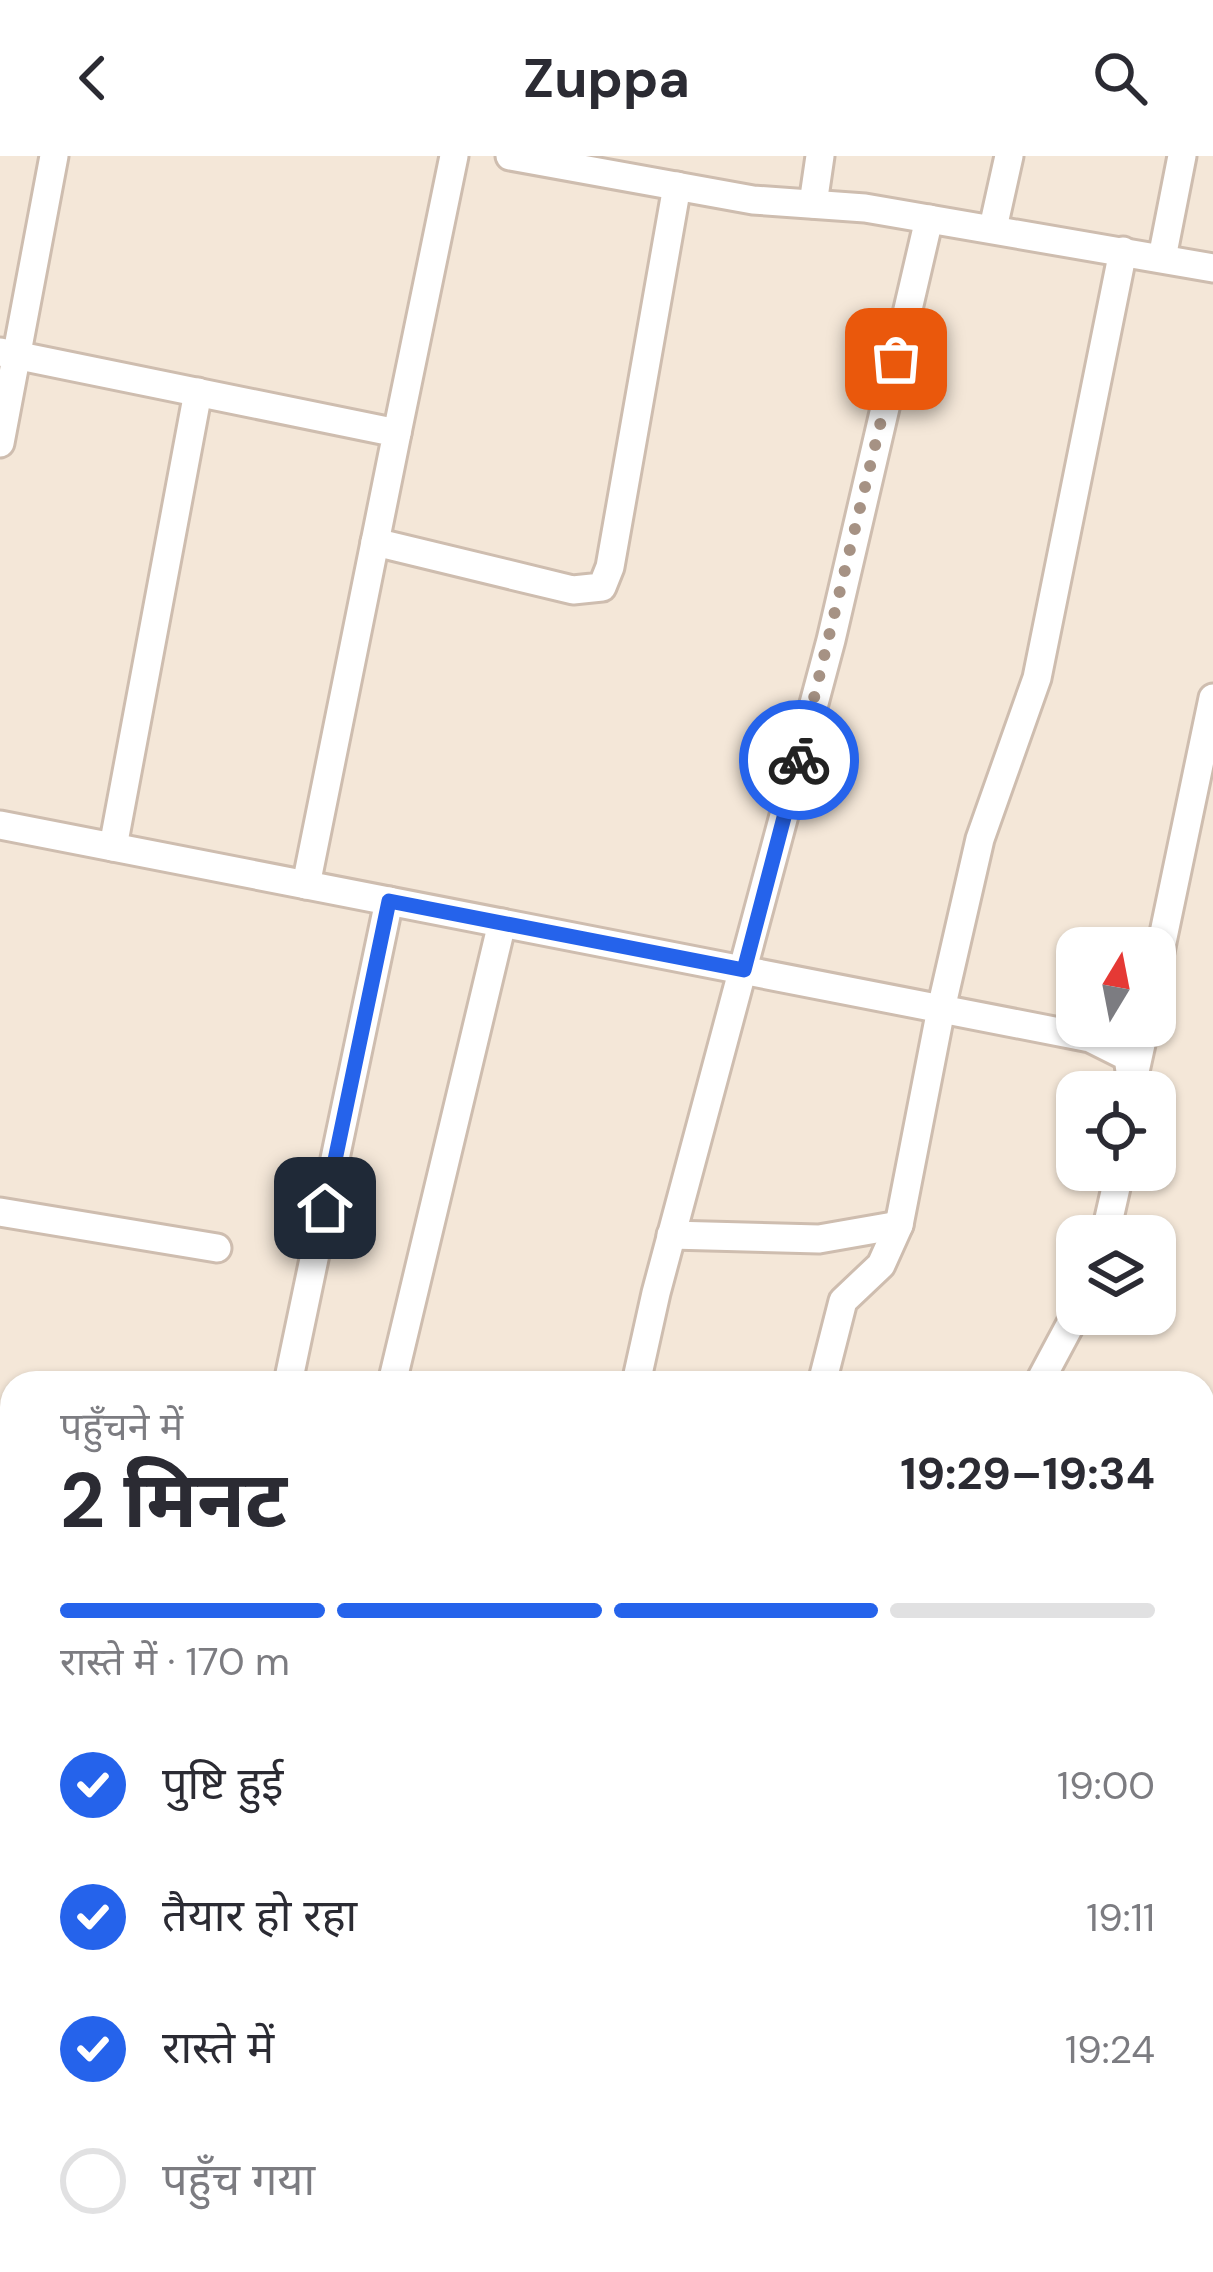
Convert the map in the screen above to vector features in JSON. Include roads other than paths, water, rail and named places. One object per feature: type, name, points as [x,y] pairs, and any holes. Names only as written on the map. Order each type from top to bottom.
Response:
[{"type":"street","points":[[0,443],[8,353],[54,156]]},
{"type":"street","points":[[306,885],[454,156]]},
{"type":"street","points":[[510,156],[753,200],[993,228],[1213,268]]},
{"type":"street","points":[[813,204],[820,156]]},
{"type":"street","points":[[993,228],[1009,156]]},
{"type":"street","points":[[1162,258],[1181,156]]},
{"type":"street","points":[[375,542],[573,590],[602,587],[610,567],[677,186]]},
{"type":"street","points":[[639,1371],[831,640],[928,219]]},
{"type":"street","points":[[825,1371],[840,1308],[889,1254],[899,1226],[980,838],[1037,678],[1123,251]]},
{"type":"street","points":[[8,353],[397,433]]},
{"type":"street","points":[[112,847],[198,392]]},
{"type":"street","points":[[1165,927],[1213,698]]},
{"type":"street","points":[[0,825],[1090,1038],[1128,1057],[1130,1071]]},
{"type":"street","points":[[291,1371],[389,901]]},
{"type":"street","points":[[395,1371],[502,923]]},
{"type":"street","points":[[0,1212],[218,1248]]},
{"type":"street","points":[[671,1235],[838,1238],[899,1226]]},
{"type":"street","points":[[838,1238],[863,1283]]},
{"type":"street","points":[[1045,1371],[1065,1335]]}]
